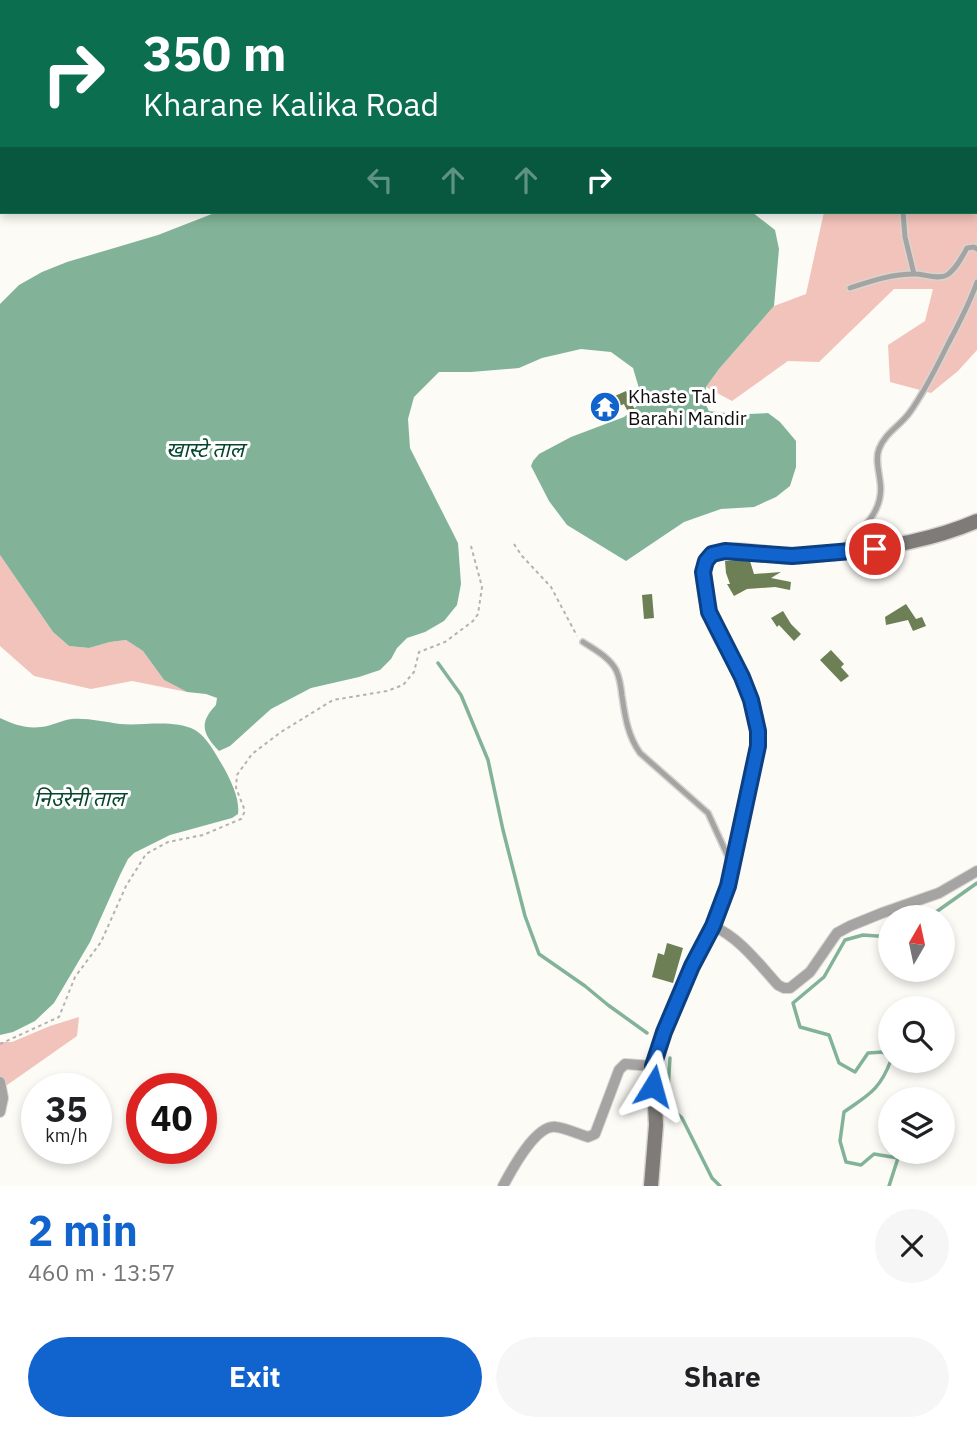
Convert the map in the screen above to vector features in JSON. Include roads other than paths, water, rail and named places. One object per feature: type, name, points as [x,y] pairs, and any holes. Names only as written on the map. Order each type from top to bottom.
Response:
[{"type":"street","points":[[651,1186],[656,1125],[653,1066],[669,1021],[692,966],[713,926],[728,886],[758,746],[758,731],[751,700],[709,612],[703,572],[706,561],[712,554],[725,551],[792,556],[875,549],[954,531],[977,521]]},
{"type":"street","points":[[713,926],[736,940],[778,985],[790,988],[810,972],[837,933],[871,917],[939,893],[977,871]]},
{"type":"street","points":[[503,1186],[524,1148],[547,1127],[555,1126],[588,1137],[595,1134],[619,1070],[625,1063],[653,1066]]},
{"type":"street","points":[[0,1082],[3,1098],[0,1112]]},
{"type":"lane","points":[[903,214],[905,237],[914,274]]},
{"type":"lane","points":[[850,288],[885,276],[914,274],[941,278],[948,275],[967,248],[977,249]]},
{"type":"lane","points":[[839,552],[872,519],[880,503],[878,450],[887,436],[909,414],[928,382],[971,300],[977,282]]},
{"type":"lane","points":[[583,642],[602,654],[616,670],[626,719],[633,742],[640,753],[708,813],[732,864]]},
{"type":"water","name":"खास्टे ताल","points":[[212,214],[755,214],[775,230],[779,249],[774,306],[719,369],[706,387],[704,401],[709,411],[768,413],[780,422],[796,441],[796,467],[790,486],[776,497],[754,507],[721,509],[684,522],[626,561],[567,525],[549,501],[531,466],[539,454],[571,437],[624,417],[638,405],[641,395],[633,368],[611,352],[581,349],[542,358],[519,368],[439,372],[414,397],[408,419],[410,448],[458,543],[461,584],[457,605],[444,621],[407,638],[380,670],[311,688],[271,709],[230,746],[219,751],[209,739],[205,728],[207,717],[216,705],[217,698],[187,692],[164,680],[143,651],[126,640],[89,648],[69,646],[53,632],[0,555],[0,304],[19,285],[42,272],[158,235]]},
{"type":"water","name":"निउरेनी ताल","points":[[0,718],[30,727],[78,719],[120,724],[168,724],[195,730],[208,742],[224,768],[236,796],[238,814],[170,835],[134,853],[120,875],[90,942],[54,1003],[35,1021],[0,1035]]},
{"type":"waterway","points":[[438,663],[461,695],[488,760],[525,916],[539,954],[647,1033]]},
{"type":"waterway","points":[[946,905],[977,883]]},
{"type":"waterway","points":[[878,936],[863,935],[845,940],[824,977],[793,1003],[800,1027],[829,1035],[839,1063],[855,1072],[868,1053],[878,1052]]},
{"type":"waterway","points":[[670,1058],[667,1104],[682,1118],[712,1178],[720,1186]]},
{"type":"waterway","points":[[885,1073],[867,1096],[844,1112],[840,1141],[846,1162],[861,1165],[874,1154],[898,1158],[889,1186]]},
{"type":"place","name":"Khaste Tal Barahi Mandir","points":[[605,407]]}]
